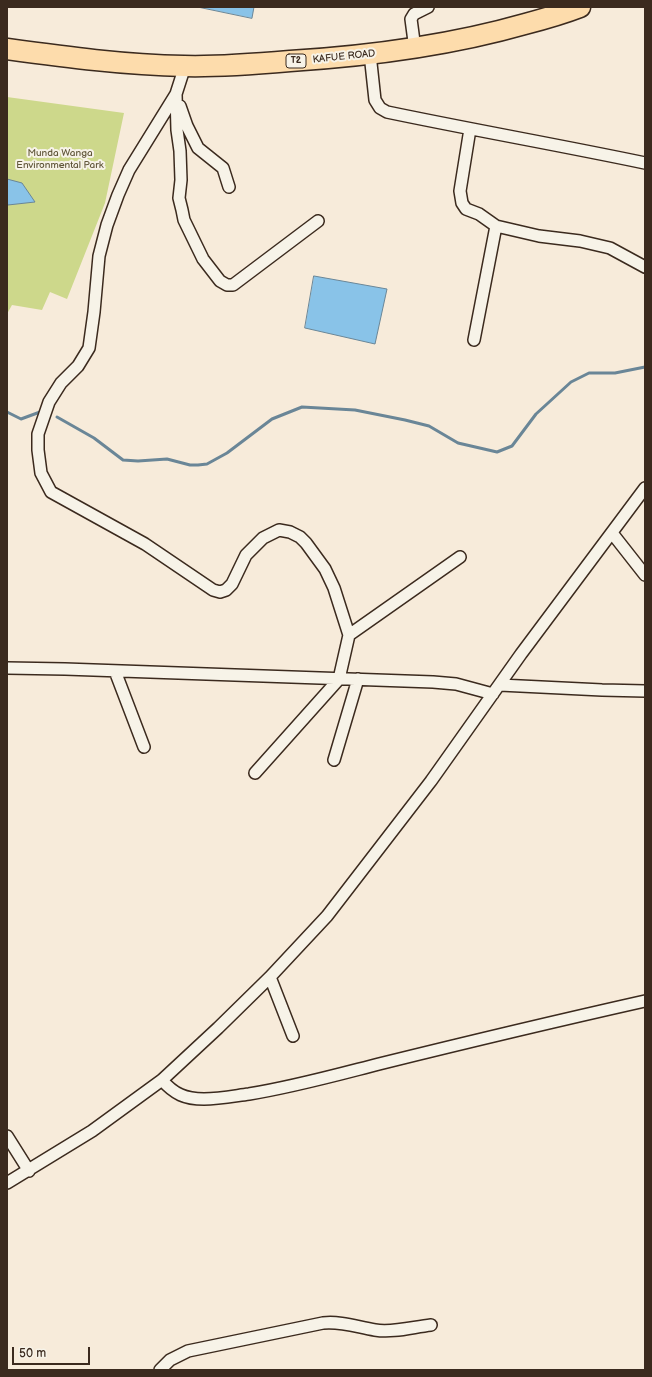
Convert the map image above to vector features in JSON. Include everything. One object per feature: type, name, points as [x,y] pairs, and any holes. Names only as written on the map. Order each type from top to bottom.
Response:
[{"type":"highway","name":"KAFUE ROAD","points":[[7,48],[71,58],[185,66],[267,63],[415,49],[502,31],[580,7]]},
{"type":"street","points":[[415,49],[411,19],[414,14],[428,7]]},
{"type":"street","points":[[370,54],[375,100],[380,108],[387,112],[645,163]]},
{"type":"street","points":[[185,66],[176,94],[129,170],[107,226],[100,256],[89,348],[78,366],[61,383],[49,402],[38,434],[38,450],[41,473],[51,492],[145,544],[213,590],[220,592],[226,590],[232,584],[246,555],[263,538],[279,530],[290,532],[300,537],[316,554],[334,588],[349,635],[339,679],[255,773]]},
{"type":"street","points":[[176,94],[187,126],[198,148],[223,168],[229,187]]},
{"type":"street","points":[[176,94],[181,180],[179,198],[184,220],[203,259],[220,281],[227,285],[233,285],[318,221]]},
{"type":"street","points":[[470,129],[460,191],[462,203],[466,209],[479,214],[496,226],[539,236],[580,241],[610,248],[645,267]]},
{"type":"street","points":[[474,340],[496,226]]},
{"type":"street","points":[[7,1183],[92,1131],[162,1080],[270,977],[328,916],[431,781],[521,654],[645,488]]},
{"type":"street","points":[[612,533],[645,575]]},
{"type":"street","points":[[349,635],[460,557]]},
{"type":"street","points":[[7,668],[433,682],[496,690],[645,691]]},
{"type":"street","points":[[115,671],[144,747]]},
{"type":"street","points":[[334,760],[358,679]]},
{"type":"street","points":[[270,977],[293,1036]]},
{"type":"street","points":[[162,1080],[169,1089],[176,1094],[203,1099],[259,1092],[290,1086],[645,1001]]},
{"type":"street","points":[[7,1136],[28,1171]]},
{"type":"street","points":[[160,1370],[170,1360],[188,1351],[323,1323],[341,1323],[388,1331],[431,1325]]},
{"type":"green space","name":"Munda Wanga Environmental Park","points":[[7,97],[124,113],[105,203],[67,299],[50,292],[42,310],[12,305],[7,314]]},
{"type":"water","points":[[198,7],[254,7],[252,18]]},
{"type":"water","points":[[7,179],[22,183],[35,202],[8,205]]},
{"type":"water","points":[[314,276],[387,289],[375,344],[305,328]]},
{"type":"waterway","points":[[57,417],[94,438],[123,460],[138,461],[167,459],[190,465],[207,464],[227,453],[272,419],[302,407],[355,410],[405,420],[429,426],[458,443],[497,452],[512,446],[536,414],[571,382],[589,373],[615,373],[645,367]]},
{"type":"waterway","points":[[7,412],[21,419],[40,412]]}]
